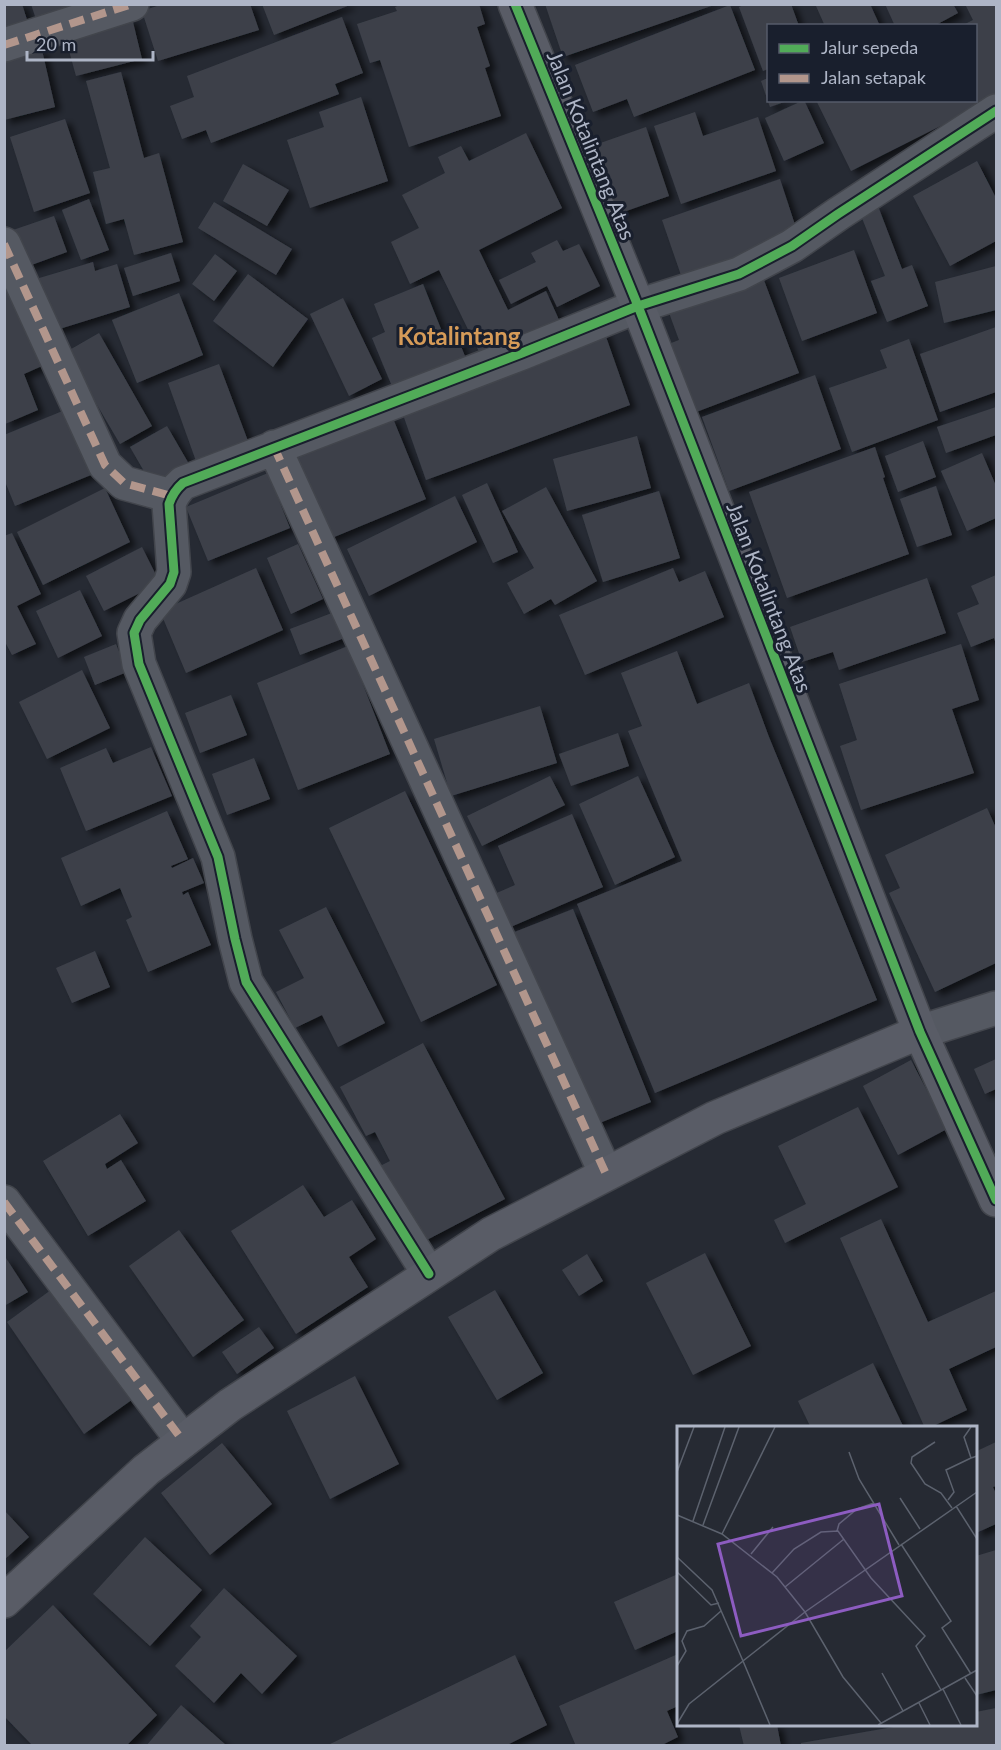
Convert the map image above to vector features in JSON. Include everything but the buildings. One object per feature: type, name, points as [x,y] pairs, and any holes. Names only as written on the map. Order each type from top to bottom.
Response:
[{"type":"street","points":[[4,45],[132,4]]},
{"type":"street","name":"Jalan Kotalintang Atas","points":[[515,4],[638,306],[920,1032],[996,1200]]},
{"type":"street","points":[[429,1274],[246,982],[218,857],[139,664],[134,633],[140,620],[170,584],[174,572],[169,504],[171,496],[183,483],[274,447],[512,357],[638,306],[739,274],[792,246],[996,111]]},
{"type":"street","points":[[4,244],[105,465],[124,483],[171,496]]},
{"type":"street","points":[[274,447],[606,1174]]},
{"type":"street","points":[[4,1601],[146,1470],[230,1405],[491,1234],[715,1118],[920,1032],[996,1008]]},
{"type":"street","points":[[4,1202],[183,1441]]},
{"type":"marked path","points":[[4,45],[132,4]]},
{"type":"marked path","points":[[4,244],[105,465],[124,483],[171,496]]},
{"type":"marked path","points":[[274,447],[606,1174]]},
{"type":"marked path","points":[[4,1202],[183,1441]]},
{"type":"cycle path","points":[[515,4],[638,306],[920,1032],[996,1200]]},
{"type":"cycle path","points":[[429,1274],[246,982],[218,857],[139,664],[134,633],[140,620],[170,584],[174,572],[169,504],[171,498],[183,483],[638,306],[739,274],[792,246],[996,111]]},
{"type":"district","name":"Kotalintang","points":[[459,335]]}]
